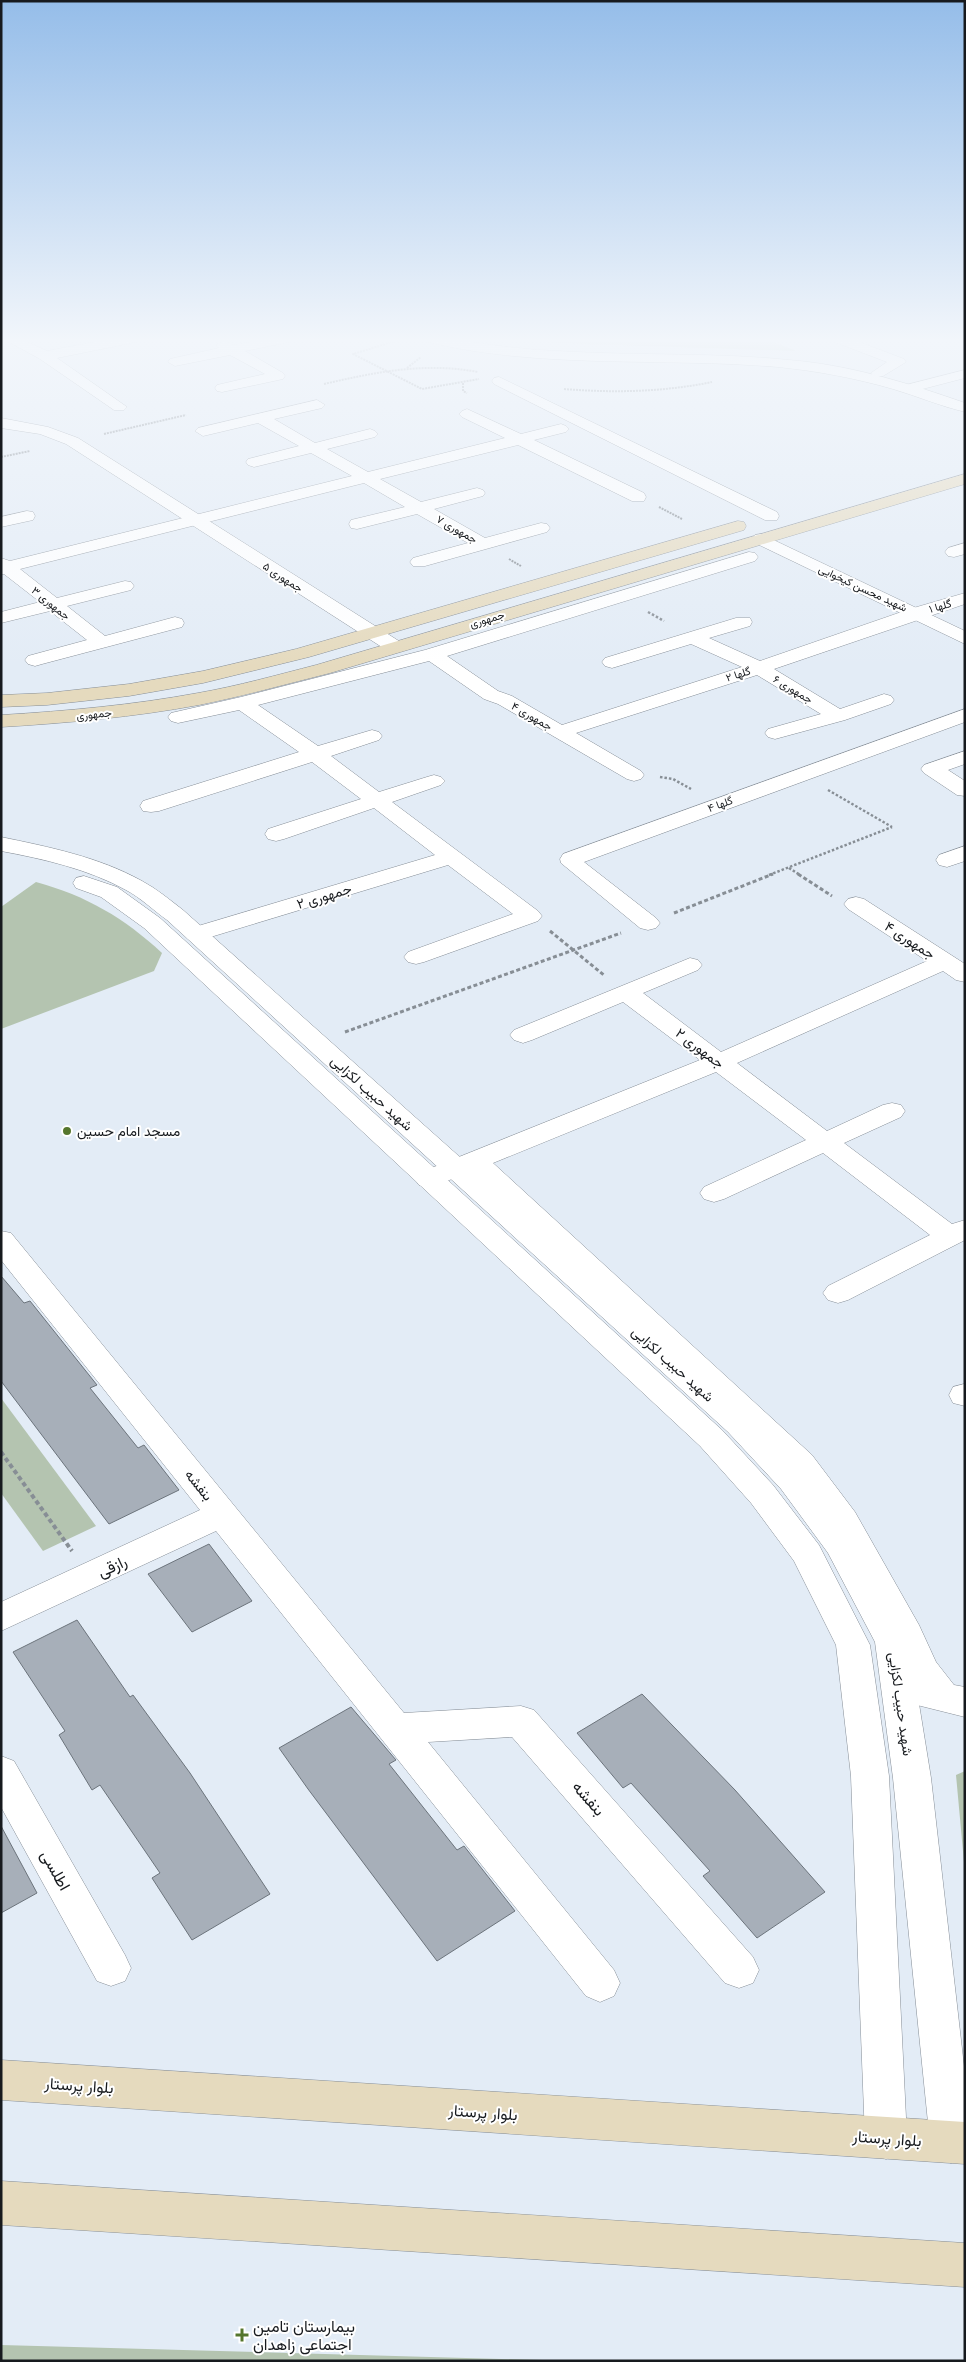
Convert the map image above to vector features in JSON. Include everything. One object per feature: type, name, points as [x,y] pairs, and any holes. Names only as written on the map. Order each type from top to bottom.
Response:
[{"type":"main road","name":"جمهوری","points":[[1,721],[48,719],[138,709],[227,693],[395,648],[965,479]]},
{"type":"main road","name":"جمهوری","points":[[1,701],[47,699],[129,690],[204,677],[302,653],[790,511]]},
{"type":"main road","points":[[498,616],[520,627]]},
{"type":"main road","name":"بلوار پرستار","points":[[1,2080],[958,2143]]},
{"type":"main road","points":[[1,2203],[965,2265]]},
{"type":"street","name":"جمهوری ۵","points":[[83,448],[395,648]]},
{"type":"street","points":[[254,462],[312,448]]},
{"type":"street","name":"جمهوری ۷","points":[[313,448],[483,544]]},
{"type":"street","points":[[3,566],[483,448]]},
{"type":"street","points":[[538,448],[638,497]]},
{"type":"street","points":[[634,448],[771,516]]},
{"type":"street","points":[[357,524],[477,493]]},
{"type":"street","points":[[1,522],[27,516]]},
{"type":"street","points":[[419,562],[541,528]]},
{"type":"street","name":"شهید محسن کیخوایی","points":[[761,539],[965,638]]},
{"type":"street","points":[[178,717],[242,703],[432,654],[749,557]]},
{"type":"street","name":"جمهوری ۳","points":[[3,566],[101,642]]},
{"type":"street","points":[[1,618],[124,586]]},
{"type":"street","name":"گلها ۱","points":[[916,613],[965,598]]},
{"type":"street","name":"گلها ۲","points":[[559,732],[759,668],[916,613]]},
{"type":"street","points":[[612,662],[743,622]]},
{"type":"street","points":[[36,660],[175,623]]},
{"type":"street","name":"جمهوری ۶","points":[[693,638],[759,668],[838,716]]},
{"type":"street","name":"جمهوری ۴","points":[[432,654],[491,694],[634,774]]},
{"type":"street","points":[[775,733],[838,716],[884,700]]},
{"type":"street","points":[[242,703],[316,754],[530,916]]},
{"type":"street","name":"گلها ۴","points":[[648,923],[572,863],[571,859],[965,715]]},
{"type":"street","points":[[151,806],[372,736]]},
{"type":"street","points":[[965,757],[931,769],[965,790]]},
{"type":"street","points":[[276,834],[434,781]]},
{"type":"street","name":"شهید حبیب لکزایی","points":[[1,844],[36,851],[81,864],[129,882],[175,915],[196,934],[208,959],[452,1168],[740,1424],[792,1481],[841,1545],[892,1642],[912,1778],[958,2143]]},
{"type":"street","name":"جمهوری ۲","points":[[196,934],[452,857]]},
{"type":"street","name":"شهید حبیب لکزایی","points":[[1,859],[65,875],[109,892],[152,924],[208,959],[316,1042],[452,1168],[711,1438],[762,1494],[807,1554],[853,1645],[859,1688],[870,1776],[886,2138]]},
{"type":"street","name":"جمهوری ۴","points":[[856,904],[955,969]]},
{"type":"street","points":[[416,956],[530,916]]},
{"type":"street","points":[[523,1035],[690,965]]},
{"type":"street","points":[[953,1699],[922,1670],[907,1635],[843,1521],[801,1463],[452,1168],[955,969]]},
{"type":"street","name":"جمهوری ۲","points":[[626,992],[824,1141],[957,1232]]},
{"type":"street","points":[[714,1193],[892,1111]]},
{"type":"street","points":[[838,1293],[957,1232]]},
{"type":"street","name":"بنفشه","points":[[1,1240],[600,1983]]},
{"type":"street","name":"رازقی","points":[[1,1617],[222,1514]]},
{"type":"street","points":[[859,1688],[899,1689],[953,1699]]},
{"type":"street","name":"بنفشه","points":[[396,1729],[522,1721],[739,1970]]},
{"type":"street","name":"اطلسی","points":[[1,1772],[111,1968]]},
{"type":"path","points":[[1,457],[40,448]]},
{"type":"path","points":[[638,497],[713,534]]},
{"type":"path","name":"جمهوری ۷","points":[[483,544],[548,581]]},
{"type":"path","points":[[634,774],[674,779],[717,805]]},
{"type":"path","points":[[316,1042],[648,923],[892,827],[802,774]]},
{"type":"path","points":[[788,868],[836,899],[856,904]]},
{"type":"path","points":[[530,916],[626,992]]},
{"type":"path","points":[[1,1452],[89,1576]]},
{"type":"green space","points":[[36,882],[72,894],[104,910],[148,940],[162,953],[154,971],[1,1029],[1,907]]},
{"type":"green space","points":[[1,1398],[96,1526],[43,1551],[1,1493]]},
{"type":"green space","points":[[965,1771],[965,1873],[956,1775]]},
{"type":"green space","points":[[1,2345],[577,2361],[1,2361]]},
{"type":"building","points":[[1,1276],[24,1303],[30,1301],[97,1385],[90,1388],[138,1448],[144,1445],[179,1490],[109,1524],[1,1381]]},
{"type":"building","points":[[209,1544],[252,1601],[192,1632],[148,1574]]},
{"type":"building","points":[[77,1620],[130,1697],[133,1695],[190,1773],[270,1894],[192,1940],[152,1878],[160,1873],[100,1785],[92,1790],[59,1735],[65,1731],[13,1652]]},
{"type":"building","points":[[642,1694],[735,1790],[825,1892],[757,1938],[703,1876],[710,1871],[631,1783],[623,1788],[577,1733]]},
{"type":"building","points":[[351,1707],[396,1760],[389,1764],[457,1850],[464,1846],[515,1911],[437,1961],[279,1748]]},
{"type":"building","points":[[1,1826],[37,1893],[1,1913]]},
{"type":"place","name":"مسجد امام حسین","points":[[67,1131]]},
{"type":"place","name":"بیمارستان تامین اجتماعی زاهدان","points":[[242,2335]]}]
